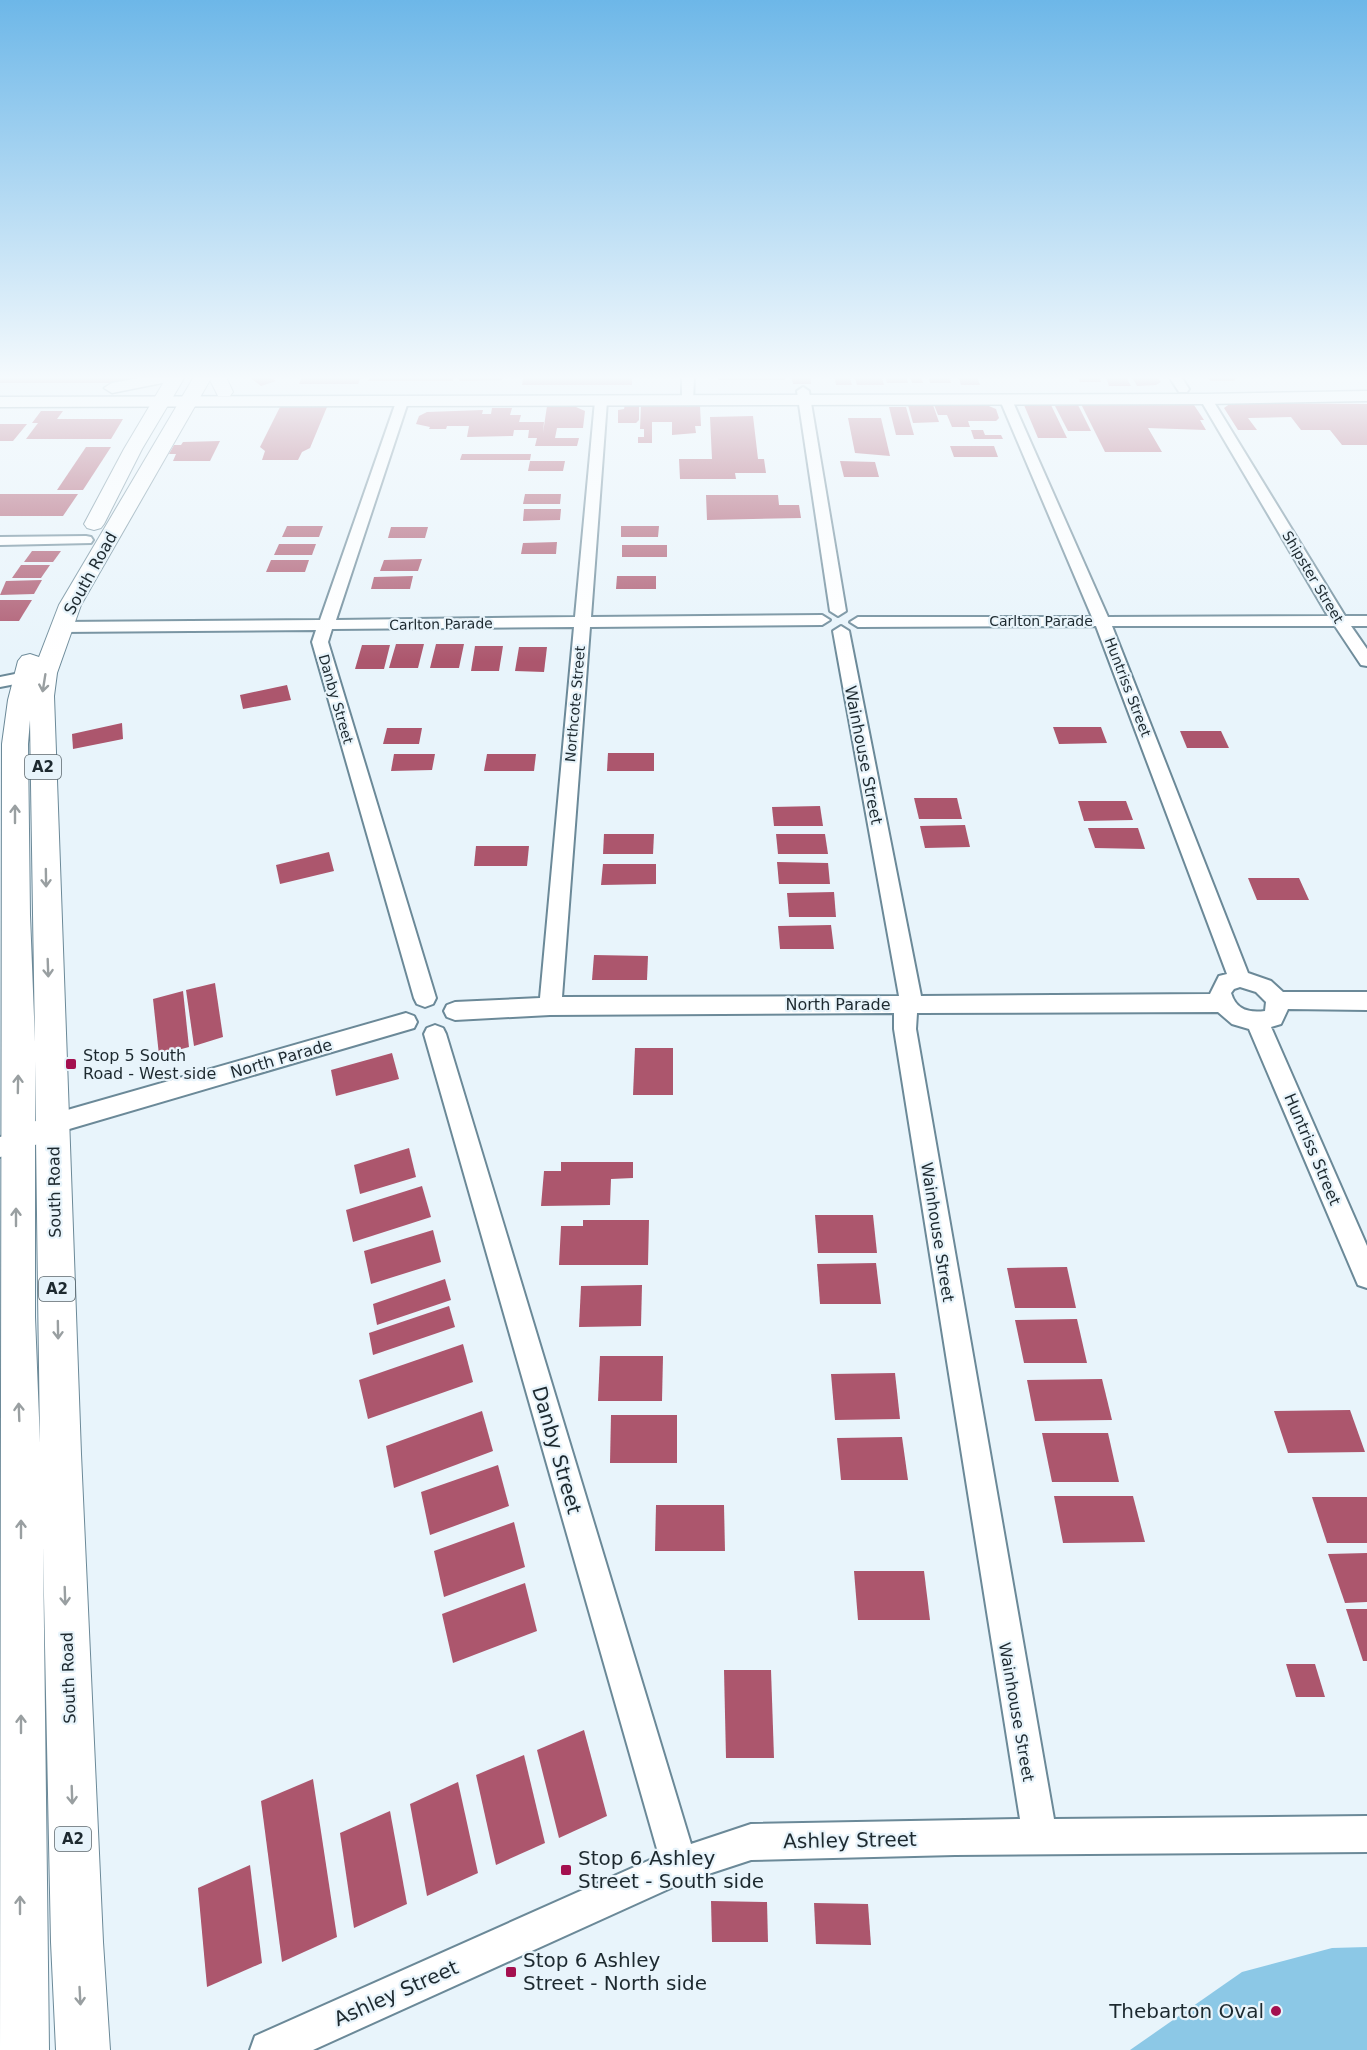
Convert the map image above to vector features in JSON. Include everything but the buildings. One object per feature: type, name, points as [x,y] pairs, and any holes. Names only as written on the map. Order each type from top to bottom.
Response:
[{"type":"highway","name":"South Road","points":[[21,2050],[10,1967],[27,1467],[52,1124],[42,696],[45,673],[61,627],[126,471]]},
{"type":"highway","name":"South Road","points":[[83,2050],[77,1942],[27,1467],[16,1317],[8,1145],[19,1049],[7,916],[15,744],[13,679],[96,540],[143,471]]},
{"type":"street","name":"Danby Street","points":[[379,471],[320,642],[425,998]]},
{"type":"street","name":"Northcote Street","points":[[550,1006],[595,471]]},
{"type":"street","name":"Wainhouse Street","points":[[816,471],[840,621],[911,1003],[904,1016],[907,1041],[1040,1837]]},
{"type":"street","name":"Huntriss Street","points":[[1037,471],[1102,621],[1240,979]]},
{"type":"street","name":"Shipster Street","points":[[1249,471],[1340,622],[1367,661]]},
{"type":"street","points":[[0,541],[96,540]]},
{"type":"street","name":"Carlton Parade","points":[[61,627],[581,622],[1367,621]]},
{"type":"street","points":[[7,916],[46,910]]},
{"type":"street","points":[[1240,979],[1256,982],[1270,991],[1277,1000],[1279,1009],[1274,1018],[1258,1023],[1247,1021],[1231,1013],[1222,1003],[1220,992],[1227,982],[1240,979]]},
{"type":"street","points":[[425,998],[442,998],[451,1003],[455,1011],[453,1022],[448,1028],[435,1034],[420,1035],[408,1027],[406,1022],[410,1008],[425,998]]},
{"type":"street","points":[[1277,1000],[1367,1001]]},
{"type":"street","name":"North Parade","points":[[455,1011],[550,1006],[1222,1003]]},
{"type":"street","name":"North Parade","points":[[8,1145],[52,1124],[406,1022]]},
{"type":"street","name":"Huntriss Street","points":[[1258,1023],[1367,1276]]},
{"type":"street","name":"Danby Street","points":[[435,1034],[680,1865]]},
{"type":"street","name":"Ashley Street","points":[[269,2050],[680,1865],[751,1842],[1367,1834]]},
{"type":"street","points":[[10,1967],[77,1942]]},
{"type":"shaded area","name":"Thebarton Oval","points":[[1367,1947],[1367,2050],[1130,2050],[1242,1972],[1332,1948]]},
{"type":"place","name":"Stop 5 South Road - West side","points":[[71,1064]]},
{"type":"place","name":"Stop 6 Ashley Street - South side","points":[[566,1870]]},
{"type":"place","name":"Stop 6 Ashley Street - North side","points":[[511,1972]]},
{"type":"place","name":"Thebarton Oval","points":[[1276,2011]]}]
